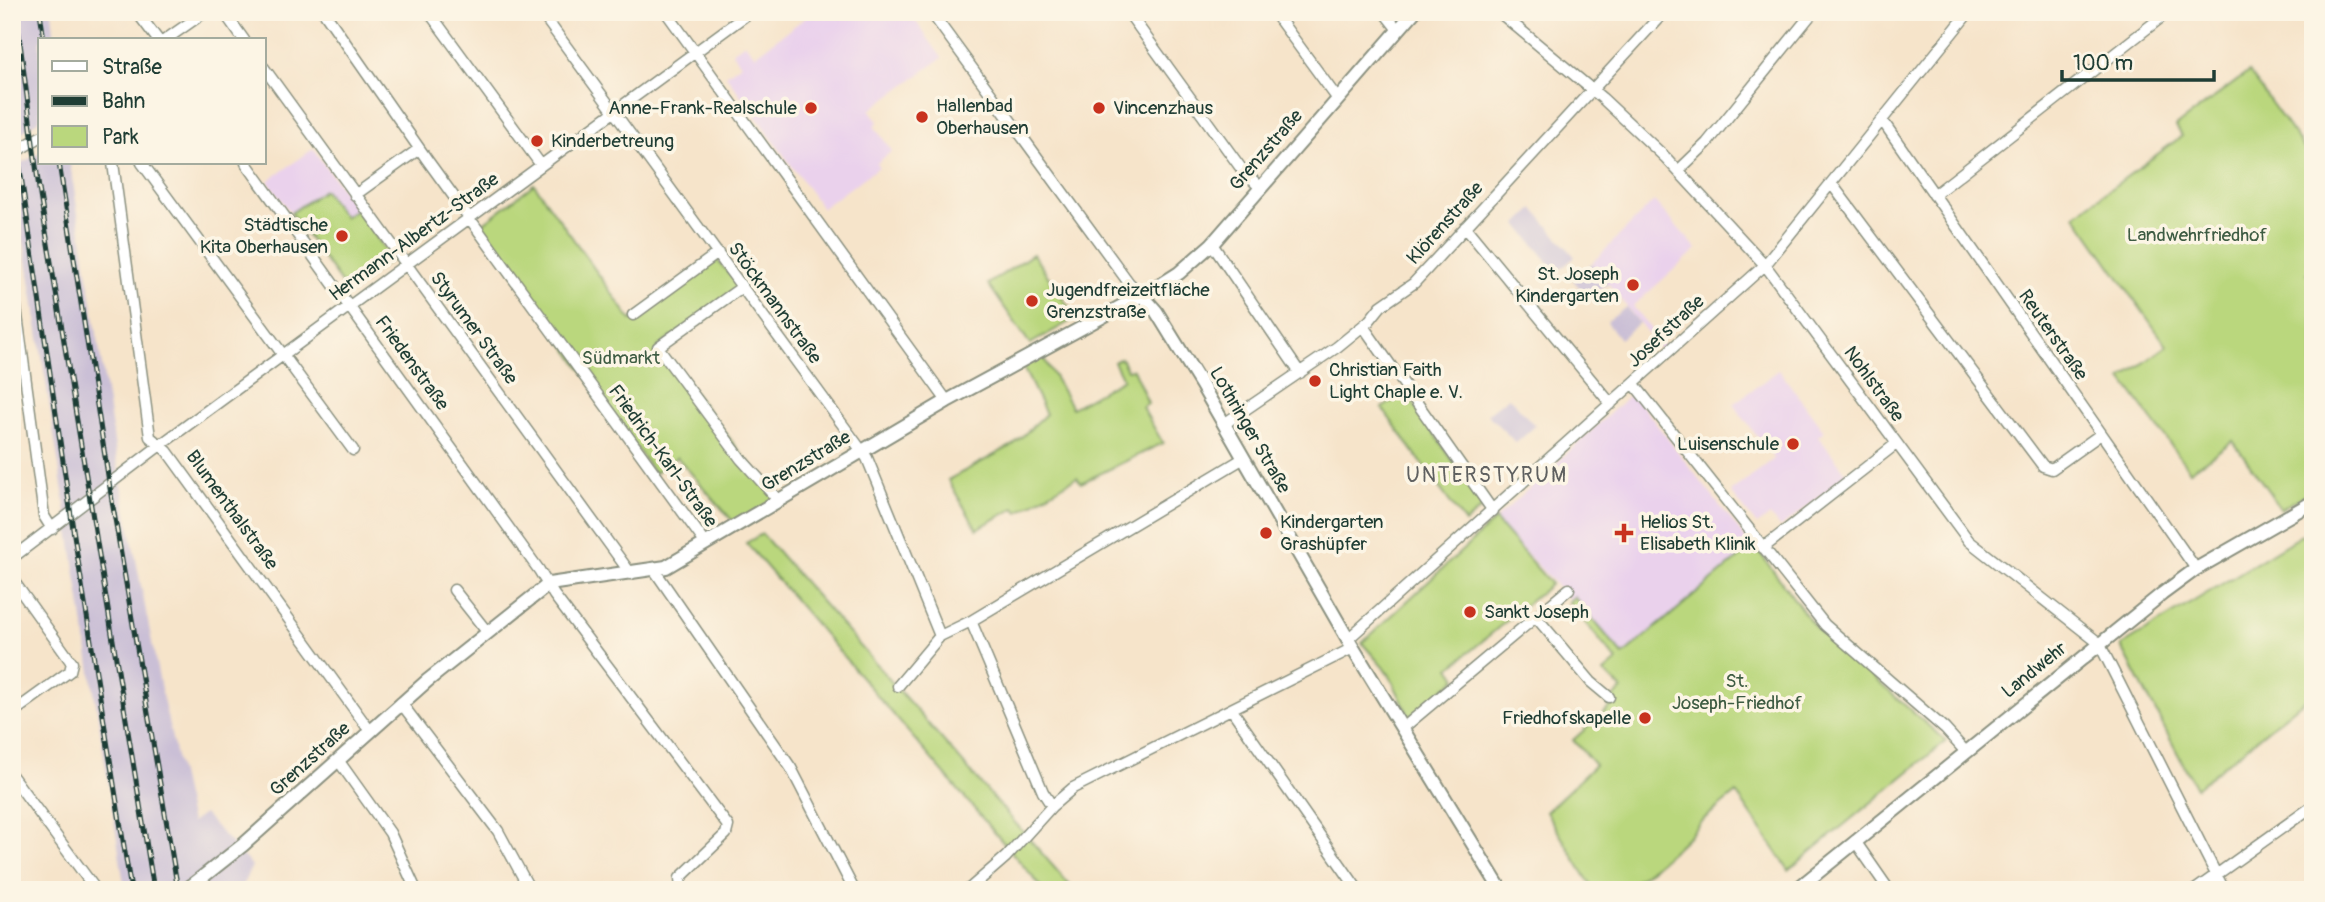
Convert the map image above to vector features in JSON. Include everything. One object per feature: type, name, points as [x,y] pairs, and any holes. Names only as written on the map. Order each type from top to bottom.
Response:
[{"type":"street","points":[[137,12],[156,38]]},
{"type":"street","points":[[169,38],[205,12]]},
{"type":"street","points":[[224,12],[243,38]]},
{"type":"street","name":"Friedrich-Karl-Straße","points":[[324,12],[469,219],[706,544]]},
{"type":"street","points":[[429,12],[541,165]]},
{"type":"street","name":"Stöckmannstraße","points":[[541,12],[870,464],[940,636]]},
{"type":"street","points":[[666,12],[947,401]]},
{"type":"street","name":"Hermann-Albertz-Straße","points":[[12,558],[159,446],[694,52],[736,16],[750,12]]},
{"type":"street","name":"Lothringer Straße","points":[[931,12],[1129,283],[1163,322],[1351,643],[1501,890]]},
{"type":"street","points":[[1128,12],[1243,171],[1260,187]]},
{"type":"street","points":[[1274,12],[1337,98]]},
{"type":"street","points":[[1384,12],[1398,30]]},
{"type":"street","name":"Grenzstraße","points":[[186,890],[243,845],[401,703],[549,584],[656,571],[947,401],[1179,273],[1212,244],[1414,12]]},
{"type":"street","name":"Nohlstraße","points":[[1499,12],[1592,90],[1679,170],[1765,265],[1969,541],[2099,643],[2216,874]]},
{"type":"street","name":"Klörenstraße","points":[[1224,425],[1363,326],[1381,306],[1413,283],[1664,12]]},
{"type":"street","points":[[1679,170],[1707,143],[1813,12]]},
{"type":"street","name":"Josefstraße","points":[[968,890],[1006,857],[1063,795],[1100,772],[1232,710],[1351,643],[1765,265],[1969,12]]},
{"type":"street","points":[[1934,195],[2168,12]]},
{"type":"street","name":"Styrumer Straße","points":[[266,71],[631,574]]},
{"type":"street","name":"Reuterstraße","points":[[1882,120],[2196,569]]},
{"type":"street","points":[[12,154],[38,138]]},
{"type":"street","points":[[355,195],[419,149]]},
{"type":"street","name":"Blumenthalstraße","points":[[113,164],[150,437],[167,451],[370,731]]},
{"type":"street","points":[[143,164],[353,450]]},
{"type":"street","name":"Friedenstraße","points":[[247,164],[549,584],[554,595],[728,826],[726,834],[680,878],[681,890]]},
{"type":"street","points":[[1831,183],[2046,469],[2055,467],[2101,434]]},
{"type":"street","points":[[1465,227],[1611,404]]},
{"type":"street","points":[[1212,244],[1300,373]]},
{"type":"street","points":[[633,315],[718,253]]},
{"type":"street","points":[[12,278],[44,516],[52,528]]},
{"type":"street","points":[[742,287],[658,347],[741,459],[778,500]]},
{"type":"street","points":[[1363,326],[1493,511]]},
{"type":"street","points":[[1634,384],[1831,632],[1945,729],[1965,751]]},
{"type":"street","points":[[1763,548],[1896,444]]},
{"type":"street","points":[[898,685],[940,636],[971,621],[1244,458]]},
{"type":"street","name":"Landwehr","points":[[1796,890],[2099,643],[2196,569],[2313,502]]},
{"type":"street","points":[[656,571],[791,768],[853,890]]},
{"type":"street","points":[[12,579],[72,663],[70,671],[12,713]]},
{"type":"street","points":[[1403,728],[1569,589]]},
{"type":"street","points":[[454,590],[488,633]]},
{"type":"street","points":[[1536,617],[1591,682],[1609,697]]},
{"type":"street","points":[[971,621],[1043,792],[1052,806]]},
{"type":"street","points":[[401,703],[498,831],[530,890]]},
{"type":"street","points":[[1232,710],[1359,890]]},
{"type":"street","points":[[338,760],[390,833],[416,890]]},
{"type":"street","points":[[12,776],[96,890]]},
{"type":"street","points":[[2195,890],[2313,806]]},
{"type":"street","points":[[1855,841],[1889,890]]},
{"type":"street","points":[[2216,874],[2224,890]]},
{"type":"shaded area","points":[[12,12],[52,12],[55,38],[38,38],[38,120],[12,139]]},
{"type":"shaded area","name":"Anne-Frank-Realschule","points":[[813,12],[909,12],[942,58],[870,110],[878,122],[874,126],[892,151],[877,163],[879,167],[822,208],[726,75],[741,64],[732,52],[745,43],[755,55]]},
{"type":"shaded area","name":"Städtische Kita Oberhausen","points":[[313,149],[392,259],[347,291],[268,181]]},
{"type":"shaded area","points":[[38,154],[38,164],[70,164],[118,467],[162,694],[191,823],[204,814],[252,866],[240,890],[125,890],[14,167]]},
{"type":"shaded area","name":"St. Joseph Kindergarten","points":[[1654,201],[1697,249],[1633,306],[1668,352],[1665,355],[1592,263]]},
{"type":"shaded area","points":[[1534,209],[1575,257],[1557,272],[1517,224]]},
{"type":"shaded area","points":[[1592,263],[1608,283],[1590,300],[1573,280]]},
{"type":"shaded area","points":[[1626,307],[1639,323],[1620,339],[1607,322]]},
{"type":"shaded area","name":"Luisenschule","points":[[1779,370],[1824,431],[1818,436],[1848,475],[1780,528],[1770,515],[1757,525],[1731,492],[1774,459],[1733,404]]},
{"type":"shaded area","name":"Helios St. Elisabeth Klinik","points":[[1632,393],[1752,547],[1622,655],[1495,520]]},
{"type":"shaded area","points":[[1509,397],[1535,426],[1516,443],[1487,414]]},
{"type":"green space","name":"Landwehrfriedhof","points":[[2249,72],[2313,161],[2313,269],[2307,273],[2313,281],[2313,489],[2281,509],[2233,441],[2190,471],[2122,379],[2167,346],[2075,215],[2182,136],[2176,126]]},
{"type":"green space","name":"Südmarkt","points":[[534,184],[631,320],[714,257],[742,287],[658,347],[778,500],[736,525],[677,457],[654,473],[481,225]]},
{"type":"green space","name":"Städtische Kita Oberhausen","points":[[324,190],[344,217],[356,209],[392,259],[347,291],[291,213]]},
{"type":"green space","name":"Jugendfreizeitfläche Grenzstraße","points":[[1033,254],[1076,318],[1030,344],[988,284]]},
{"type":"green space","points":[[1039,350],[1072,408],[1123,379],[1114,362],[1121,358],[1127,370],[1133,369],[1148,403],[1142,407],[1163,443],[1081,483],[1077,477],[1018,512],[1015,508],[977,529],[948,480],[1013,445],[1046,414],[1020,361]]},
{"type":"green space","points":[[1406,393],[1484,506],[1465,523],[1382,408]]},
{"type":"green space","points":[[1495,520],[1551,584],[1450,668],[1457,678],[1410,718],[1389,674],[1362,643]]},
{"type":"green space","points":[[2313,528],[2313,693],[2196,788],[2121,646]]},
{"type":"green space","points":[[762,534],[1074,890],[1044,890],[746,543]]},
{"type":"green space","name":"St. Joseph-Friedhof","points":[[1754,545],[1815,627],[1946,741],[1789,870],[1736,793],[1639,879],[1622,889],[1594,890],[1546,812],[1595,765],[1573,740],[1610,707],[1606,703],[1622,690],[1604,672],[1617,661],[1568,602],[1574,597],[1623,655]]},
{"type":"railway","points":[[16,12],[39,189],[154,890]]},
{"type":"railway","points":[[40,12],[44,38]]},
{"type":"railway","points":[[12,115],[73,529],[131,890]]},
{"type":"railway","points":[[59,164],[112,501],[178,890]]},
{"type":"place","name":"Anne-Frank-Realschule","points":[[811,108]]},
{"type":"place","name":"Vincenzhaus","points":[[1099,108]]},
{"type":"place","name":"Hallenbad Oberhausen","points":[[922,117]]},
{"type":"place","name":"Kinderbetreung","points":[[537,141]]},
{"type":"place","name":"Städtische Kita Oberhausen","points":[[342,236]]},
{"type":"place","name":"St. Joseph Kindergarten","points":[[1633,285]]},
{"type":"place","name":"Jugendfreizeitfläche Grenzstraße","points":[[1032,301]]},
{"type":"place","name":"Christian Faith Light Chaple e. V.","points":[[1315,381]]},
{"type":"place","name":"Luisenschule","points":[[1793,444]]},
{"type":"place","name":"Kindergarten Grashüpfer","points":[[1266,533]]},
{"type":"place","name":"Helios St. Elisabeth Klinik","points":[[1624,533]]},
{"type":"place","name":"Sankt Joseph","points":[[1470,612]]},
{"type":"place","name":"Friedhofskapelle","points":[[1645,718]]},
{"type":"district","name":"UNTERSTYRUM","points":[[1487,475]]}]
